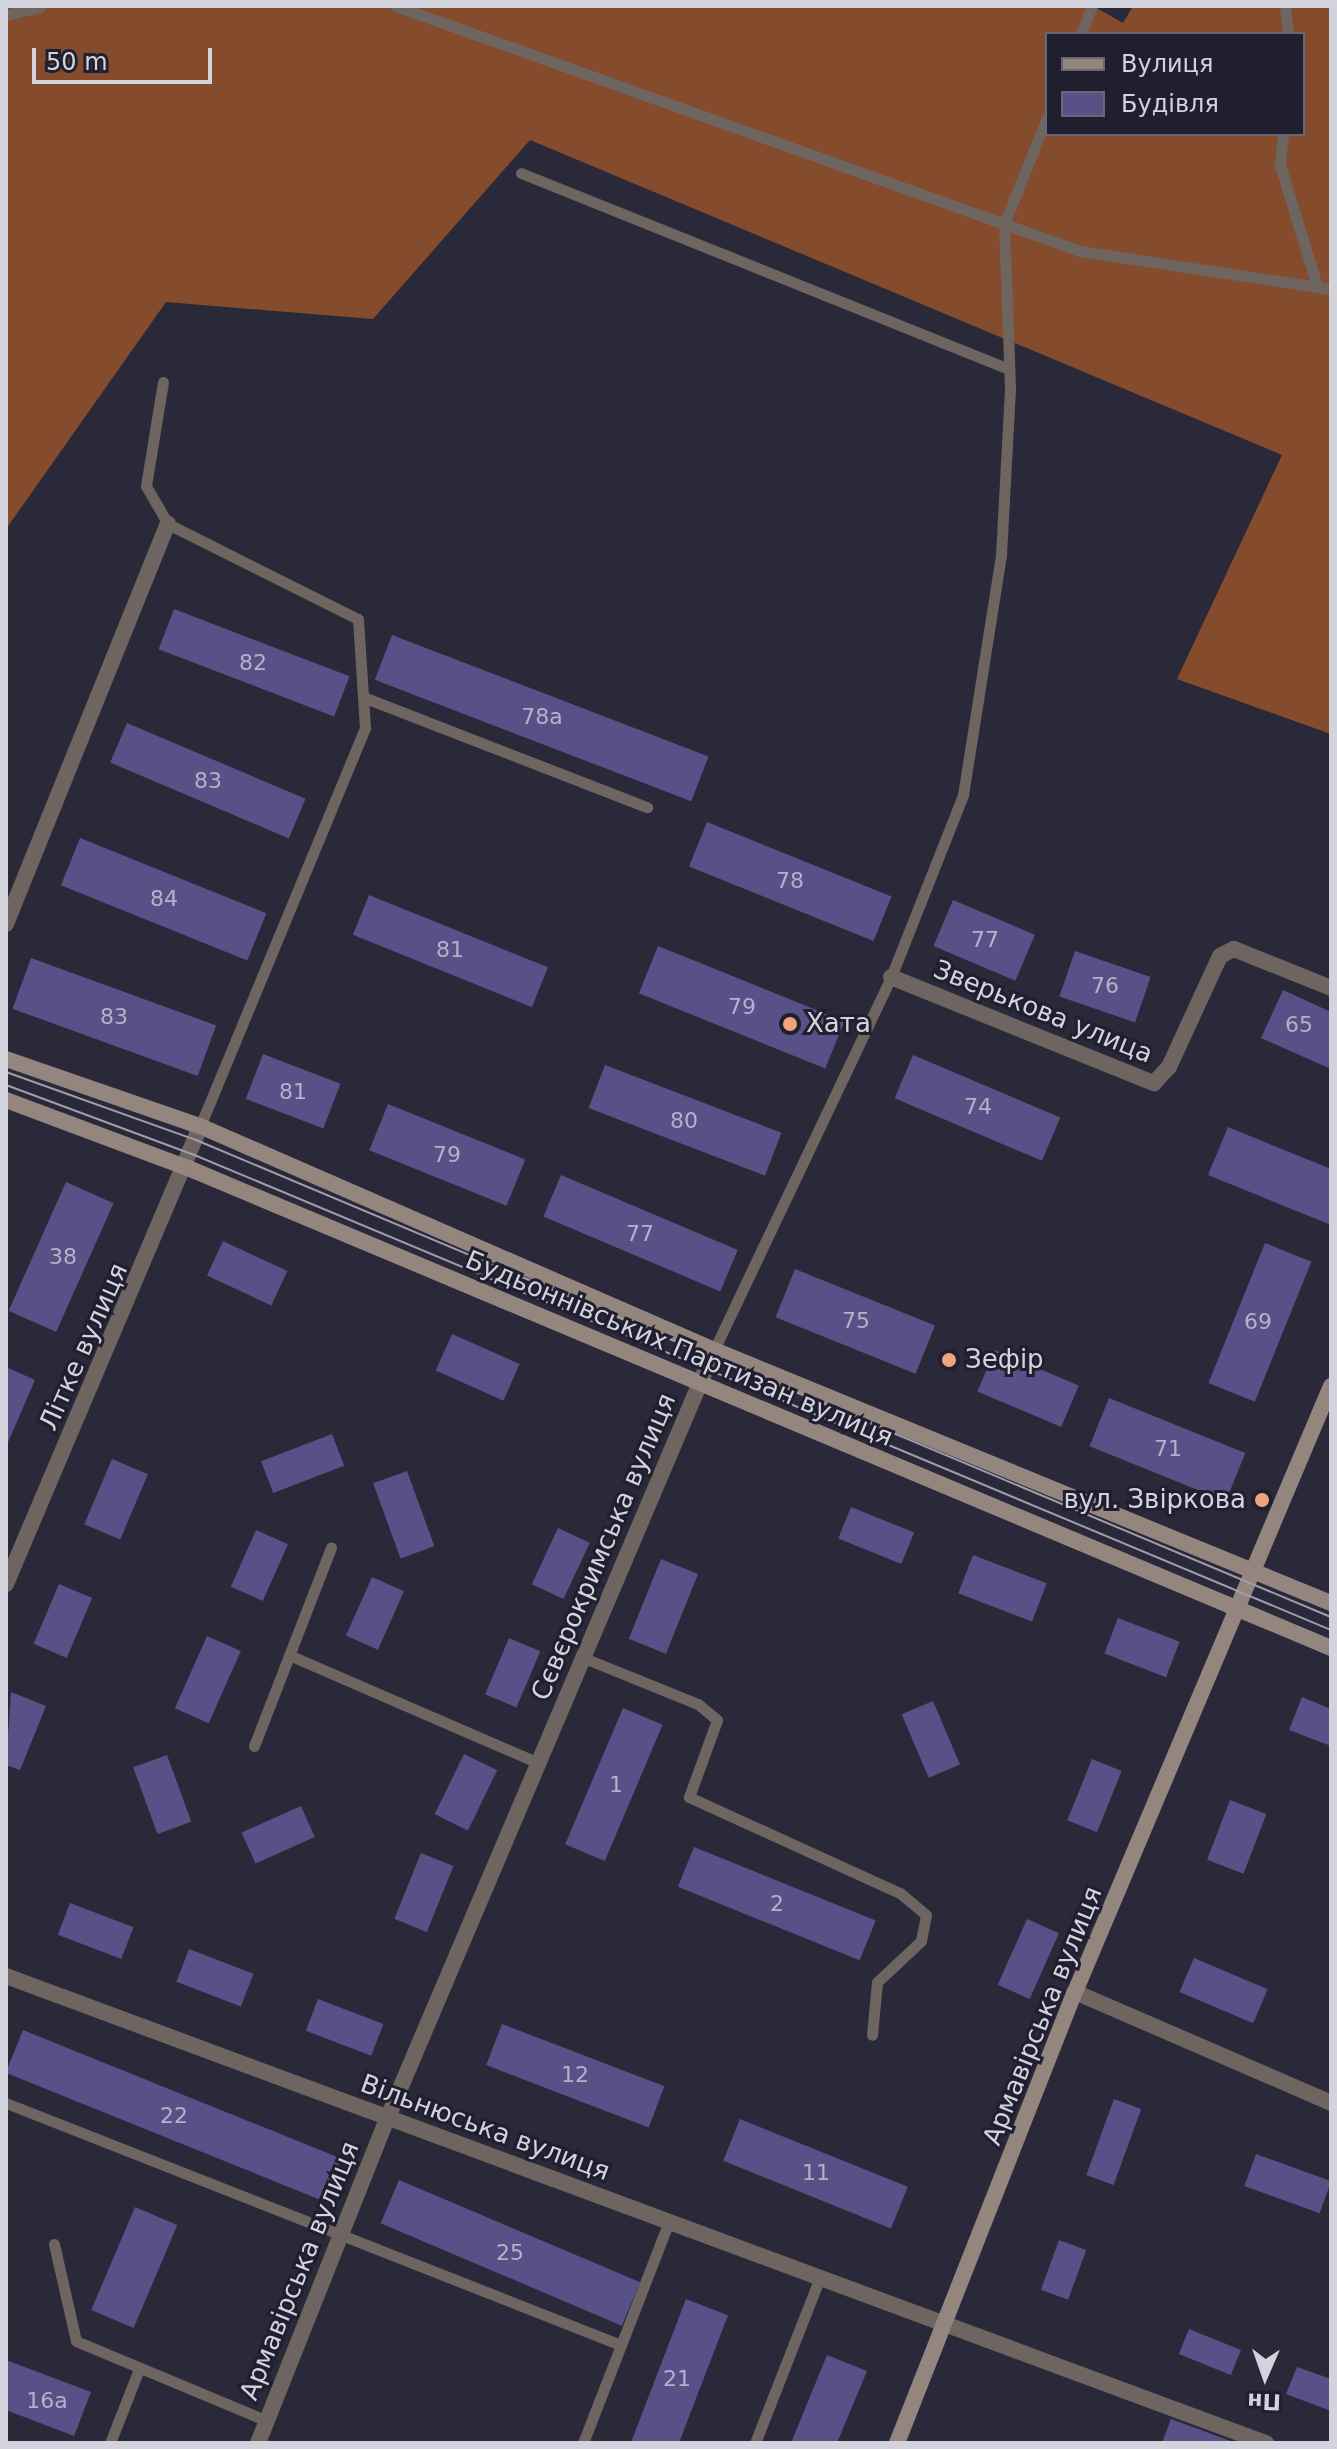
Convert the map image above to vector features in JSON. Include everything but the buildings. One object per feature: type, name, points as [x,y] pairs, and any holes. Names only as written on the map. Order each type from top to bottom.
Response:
[{"type":"main road","name":"Будьоннівських Партизан вулиця","points":[[6,1059],[200,1126],[714,1350],[1331,1603]]},
{"type":"main road","name":"Будьоннівських Партизан вулиця","points":[[6,1100],[188,1168],[1331,1648]]},
{"type":"main road","name":"Армавірська вулиця","points":[[897,2443],[948,2324],[1075,1992],[1239,1610],[1331,1386]]},
{"type":"street","points":[[6,924],[168,524]]},
{"type":"street","name":"Зверькова улица","points":[[891,977],[1154,1083],[1169,1067],[1220,956],[1234,949],[1331,988]]},
{"type":"street","name":"Літке вулиця","points":[[6,1584],[188,1168],[200,1126]]},
{"type":"street","name":"Сєвєрокримська вулиця","points":[[388,2117],[714,1350]]},
{"type":"street","name":"Вільнюська вулиця","points":[[6,1976],[1266,2443]]},
{"type":"street","points":[[1075,1992],[1331,2103]]},
{"type":"street","name":"Армавірська вулиця","points":[[258,2443],[388,2117]]},
{"type":"lane","points":[[6,15],[41,6]]},
{"type":"lane","points":[[396,6],[1080,251],[1331,289]]},
{"type":"lane","points":[[1082,32],[1092,6]]},
{"type":"lane","points":[[1285,6],[1288,32]]},
{"type":"lane","points":[[714,1350],[891,977],[963,795],[1001,555],[1009,369],[1004,224],[1045,122]]},
{"type":"lane","points":[[1283,136],[1280,165],[1317,286]]},
{"type":"lane","points":[[521,173],[1009,369]]},
{"type":"lane","points":[[163,382],[146,486],[168,524],[358,619],[365,728],[200,1126]]},
{"type":"lane","points":[[363,697],[647,807]]},
{"type":"lane","points":[[254,1746],[331,1547]]},
{"type":"lane","points":[[289,1655],[539,1763]]},
{"type":"lane","points":[[584,1658],[698,1704],[717,1720],[689,1797],[900,1893],[926,1915],[921,1941],[877,1982],[872,2035]]},
{"type":"lane","points":[[6,2103],[621,2345]]},
{"type":"lane","points":[[583,2443],[669,2221]]},
{"type":"lane","points":[[54,2244],[76,2341],[267,2421]]},
{"type":"lane","points":[[755,2443],[820,2277]]},
{"type":"lane","points":[[110,2443],[139,2369]]},
{"type":"shaded area","points":[[6,6],[1093,6],[1123,23],[1133,6],[1331,6],[1331,734],[1177,679],[1282,455],[530,140],[373,319],[166,302],[6,529]]},
{"type":"tram line","points":[[6,1072],[196,1140],[1331,1617]]},
{"type":"tram line","points":[[6,1085],[192,1154],[1331,1630]]},
{"type":"place","name":"Хата","points":[[790,1024]]},
{"type":"place","name":"Зефір","points":[[949,1360]]},
{"type":"place","name":"вул. Звіркова","points":[[1262,1500]]}]
